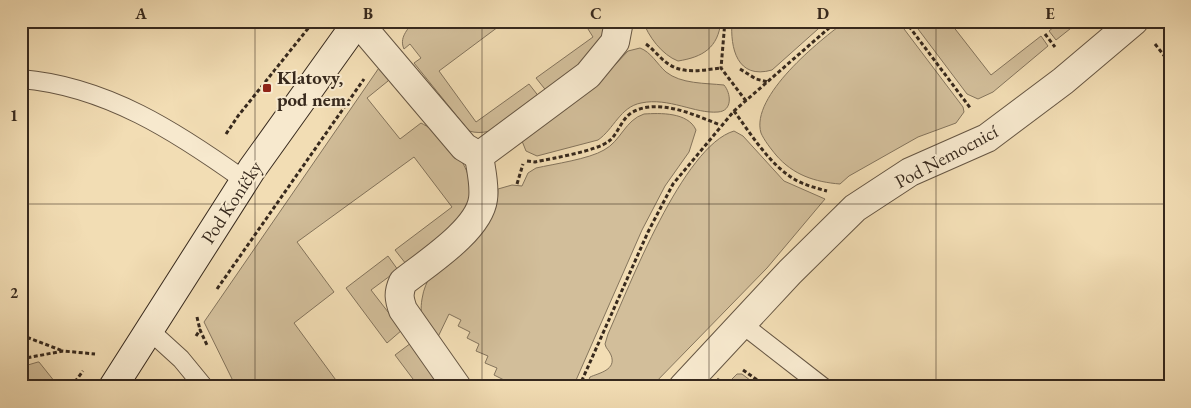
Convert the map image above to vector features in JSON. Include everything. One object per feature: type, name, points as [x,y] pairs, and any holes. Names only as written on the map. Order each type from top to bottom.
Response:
[{"type":"street","name":"Pod Nemocnicí","points":[[683,387],[855,208],[910,172],[987,138],[1063,81],[1134,21]]},
{"type":"street","name":"Pod Koníčky","points":[[113,387],[244,180],[358,22],[464,147],[479,156]]},
{"type":"street","points":[[457,387],[403,310],[399,300],[399,292],[403,282],[460,236],[475,219],[483,198],[479,156],[588,75],[609,52],[619,26]]},
{"type":"lane","points":[[21,79],[63,85],[131,108],[194,146],[244,180]]},
{"type":"lane","points":[[742,324],[823,387]]},
{"type":"lane","points":[[148,330],[181,359],[204,387]]},
{"type":"path","points":[[725,21],[721,68],[746,101]]},
{"type":"path","points":[[580,387],[648,232],[673,184],[734,111],[837,21]]},
{"type":"path","points":[[905,21],[977,117],[987,138]]},
{"type":"path","points":[[619,26],[647,44],[667,63],[679,69],[721,68]]},
{"type":"path","points":[[1045,34],[1058,51]]},
{"type":"path","points":[[213,294],[383,52]]},
{"type":"path","points":[[740,69],[756,79],[769,82]]},
{"type":"path","points":[[479,156],[536,162],[600,146],[610,140],[630,114],[645,109],[678,110],[720,126]]},
{"type":"path","points":[[734,111],[773,161],[784,172],[804,184],[838,194],[855,208]]},
{"type":"path","points":[[517,186],[524,161]]},
{"type":"path","points":[[200,330],[196,318],[202,310]]},
{"type":"path","points":[[21,335],[63,351],[96,354]]},
{"type":"path","points":[[21,359],[63,351]]},
{"type":"shaded area","points":[[414,21],[506,21],[439,71],[476,122],[529,84],[540,98],[498,128],[489,131],[469,131],[414,63],[421,58],[410,44],[404,49],[403,38]]},
{"type":"shaded area","points":[[583,21],[607,21],[601,44],[577,71],[548,93],[536,78],[593,37]]},
{"type":"shaded area","points":[[643,21],[721,21],[717,38],[708,50],[695,57],[678,61],[666,54],[656,44],[648,33]]},
{"type":"shaded area","points":[[732,21],[827,21],[772,70],[760,72],[743,66],[738,59],[732,41]]},
{"type":"shaded area","points":[[846,21],[898,21],[963,107],[964,112],[956,123],[918,137],[849,176],[840,184],[813,179],[790,168],[772,150],[762,136],[760,118],[776,86],[790,70],[820,41]]},
{"type":"shaded area","points":[[912,21],[956,21],[952,25],[991,75],[1041,36],[1048,46],[993,92],[978,99],[967,94]]},
{"type":"shaded area","points":[[1061,21],[1080,21],[1056,40],[1049,31]]},
{"type":"shaded area","points":[[640,48],[647,52],[672,76],[694,82],[724,85],[729,97],[726,108],[723,111],[709,112],[662,102],[641,103],[634,105],[622,114],[598,140],[537,156],[526,151],[522,141],[612,68],[628,51]]},
{"type":"shaded area","points":[[383,62],[391,76],[388,81],[367,98],[400,139],[421,123],[432,130],[453,149],[462,161],[471,187],[471,201],[466,214],[406,264],[395,250],[452,207],[414,157],[297,242],[334,292],[294,323],[341,387],[236,387],[204,322]]},
{"type":"shaded area","points":[[644,114],[665,114],[680,117],[692,124],[696,130],[689,152],[665,186],[642,230],[573,387],[503,387],[506,381],[494,375],[497,368],[485,363],[488,356],[476,351],[479,344],[467,338],[470,332],[458,326],[461,320],[449,314],[437,339],[429,330],[423,321],[421,311],[426,285],[440,263],[490,218],[494,212],[498,189],[512,185],[522,186],[528,173],[536,168],[581,159],[604,150],[615,141],[632,121]]},
{"type":"shaded area","points":[[734,131],[743,136],[784,181],[825,199],[767,268],[651,387],[586,387],[590,377],[606,370],[612,364],[611,355],[605,344],[608,334],[644,253],[677,189],[696,162],[715,142]]},
{"type":"shaded area","points":[[388,256],[398,270],[371,290],[402,330],[387,343],[346,288]]},
{"type":"shaded area","points":[[411,343],[443,387],[419,387],[395,355]]},
{"type":"shaded area","points":[[39,362],[59,387],[21,387],[21,367]]},
{"type":"shaded area","points":[[737,374],[742,374],[759,387],[710,387],[718,378],[726,385]]},
{"type":"place","name":"Klatovy, pod nem.","points":[[267,88]]}]
